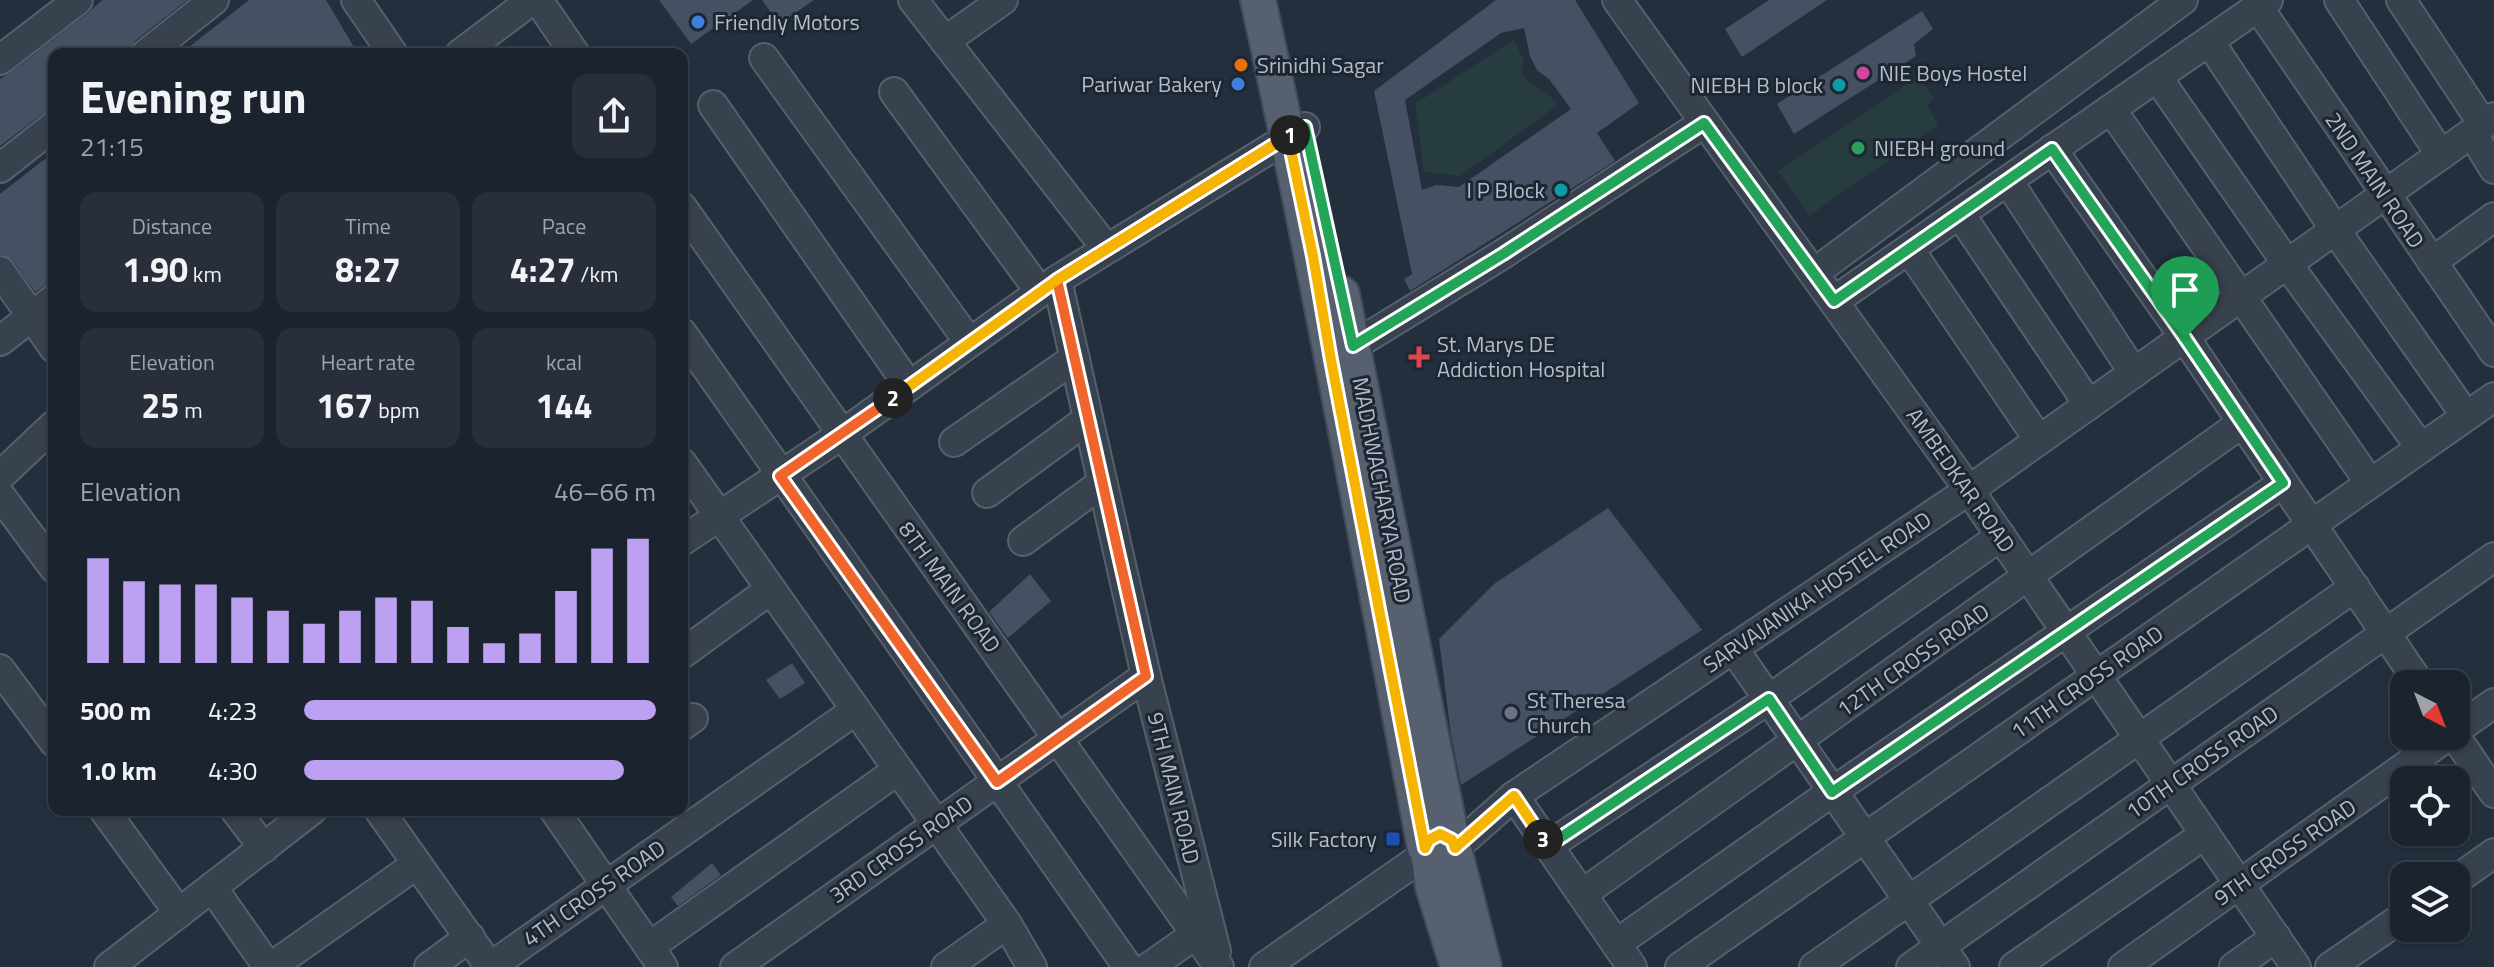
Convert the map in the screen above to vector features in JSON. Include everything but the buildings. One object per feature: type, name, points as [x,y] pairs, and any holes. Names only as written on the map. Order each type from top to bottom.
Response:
[{"type":"main road","points":[[1258,0],[1297,132]]},
{"type":"main road","points":[[1278,0],[1313,256],[1342,353],[1440,850],[1484,967]]},
{"type":"main road","points":[[1440,850],[1433,887],[1458,967]]},
{"type":"street","points":[[0,60],[78,0]]},
{"type":"street","points":[[154,48],[214,0]]},
{"type":"street","points":[[356,0],[382,48]]},
{"type":"street","points":[[476,48],[535,0],[571,48]]},
{"type":"street","points":[[913,0],[1106,248]]},
{"type":"street","points":[[945,41],[1003,0]]},
{"type":"street","name":"AMBEDKAR ROAD","points":[[1617,0],[1969,490],[2296,967]]},
{"type":"street","points":[[1814,273],[2183,0]]},
{"type":"street","points":[[2339,0],[2441,155]]},
{"type":"street","points":[[2401,0],[2483,125],[2494,169]]},
{"type":"street","points":[[1834,301],[2263,4]]},
{"type":"street","name":"2ND MAIN ROAD","points":[[2263,4],[2386,196],[2494,352]]},
{"type":"street","points":[[2209,41],[2336,231],[2466,416]]},
{"type":"street","points":[[764,58],[969,342]]},
{"type":"street","points":[[2157,77],[2421,448]]},
{"type":"street","points":[[894,92],[1048,286]]},
{"type":"street","points":[[713,105],[909,386]]},
{"type":"street","points":[[2111,109],[2370,483]]},
{"type":"street","points":[[1342,353],[1503,254],[1704,123]]},
{"type":"street","name":"SARVAJANIKA HOSTEL ROAD","points":[[1264,967],[1969,490],[2483,125]]},
{"type":"street","points":[[0,168],[48,131]]},
{"type":"street","points":[[688,537],[841,435],[1048,286],[1297,132]]},
{"type":"street","points":[[2052,149],[2411,670]]},
{"type":"street","points":[[2008,181],[2134,373]]},
{"type":"street","points":[[1960,214],[2089,405]]},
{"type":"street","name":"8TH MAIN ROAD","points":[[688,216],[1220,967]]},
{"type":"street","points":[[2432,262],[2494,217]]},
{"type":"street","points":[[1909,249],[2039,440]]},
{"type":"street","points":[[0,271],[48,339]]},
{"type":"street","name":"9TH MAIN ROAD","points":[[1048,286],[1075,358],[1146,676],[1220,967]]},
{"type":"street","points":[[0,341],[48,304]]},
{"type":"street","points":[[688,342],[1128,967]]},
{"type":"street","points":[[954,442],[1075,358]]},
{"type":"street","name":"11TH CROSS ROAD","points":[[1680,967],[2494,397]]},
{"type":"street","points":[[987,493],[1088,419]]},
{"type":"street","name":"12TH CROSS ROAD","points":[[1582,894],[2242,423]]},
{"type":"street","points":[[0,476],[48,431]]},
{"type":"street","points":[[688,472],[1007,924],[1032,967]]},
{"type":"street","points":[[1023,541],[1102,483]]},
{"type":"street","points":[[1514,796],[1624,956],[1832,792],[2283,483]]},
{"type":"street","points":[[0,495],[48,560]]},
{"type":"street","points":[[1548,846],[1769,699],[2001,536]]},
{"type":"street","name":"10TH CROSS ROAD","points":[[1911,967],[1948,957],[2171,784],[2494,557]]},
{"type":"street","points":[[1814,967],[2355,587]]},
{"type":"street","points":[[688,650],[771,589]]},
{"type":"street","points":[[1733,648],[1948,957]]},
{"type":"street","points":[[0,669],[48,727]]},
{"type":"street","name":"3RD CROSS ROAD","points":[[735,967],[1146,676]]},
{"type":"street","points":[[2470,722],[2494,703]]},
{"type":"street","name":"4TH CROSS ROAD","points":[[490,967],[856,710]]},
{"type":"street","name":"9TH CROSS ROAD","points":[[2123,967],[2428,750]]},
{"type":"street","points":[[2467,750],[2494,793]]},
{"type":"street","points":[[562,816],[656,957],[898,770]]},
{"type":"street","points":[[108,816],[179,913]]},
{"type":"street","points":[[240,816],[264,848]]},
{"type":"street","points":[[109,967],[304,816]]},
{"type":"street","points":[[383,816],[490,967]]},
{"type":"street","points":[[2014,967],[2205,834]]},
{"type":"street","points":[[2470,870],[2494,853]]},
{"type":"street","points":[[212,887],[269,967],[417,864]]},
{"type":"street","points":[[946,967],[1007,924]]},
{"type":"street","points":[[2330,967],[2390,926]]},
{"type":"street","points":[[1149,967],[1196,934]]},
{"type":"street","points":[[429,967],[470,937]]},
{"type":"street","points":[[2234,967],[2276,937]]},
{"type":"green space","points":[[1513,40],[1524,59],[1522,74],[1558,105],[1460,176],[1424,172],[1415,104]]},
{"type":"green space","name":"NIEBH ground","points":[[1918,77],[1934,98],[1927,105],[1938,125],[1809,216],[1778,171]]},
{"type":"place","name":"Friendly Motors","points":[[698,22]]},
{"type":"place","name":"Srinidhi Sagar","points":[[1241,65]]},
{"type":"place","name":"NIE Boys Hostel","points":[[1863,73]]},
{"type":"place","name":"Pariwar Bakery","points":[[1238,84]]},
{"type":"place","name":"NIEBH B block","points":[[1839,85]]},
{"type":"place","name":"NIEBH ground","points":[[1858,148]]},
{"type":"place","name":"I P Block","points":[[1561,190]]},
{"type":"place","name":"St. Marys DE Addiction Hospital","points":[[1419,357]]},
{"type":"place","name":"St Theresa Church","points":[[1511,713]]},
{"type":"place","name":"Silk Factory","points":[[1393,839]]},
{"type":"route","points":[[2185,338],[2052,149],[1834,301],[1704,123],[1503,254],[1353,346],[1305,127],[1288,136],[1197,192],[1106,248],[1057,280],[1146,676],[997,782],[780,476],[1057,280],[1288,136],[1425,848],[1432,837],[1440,834],[1449,837],[1455,848],[1514,796],[1548,846],[1769,699],[1832,792],[2283,483],[2185,338]]}]
